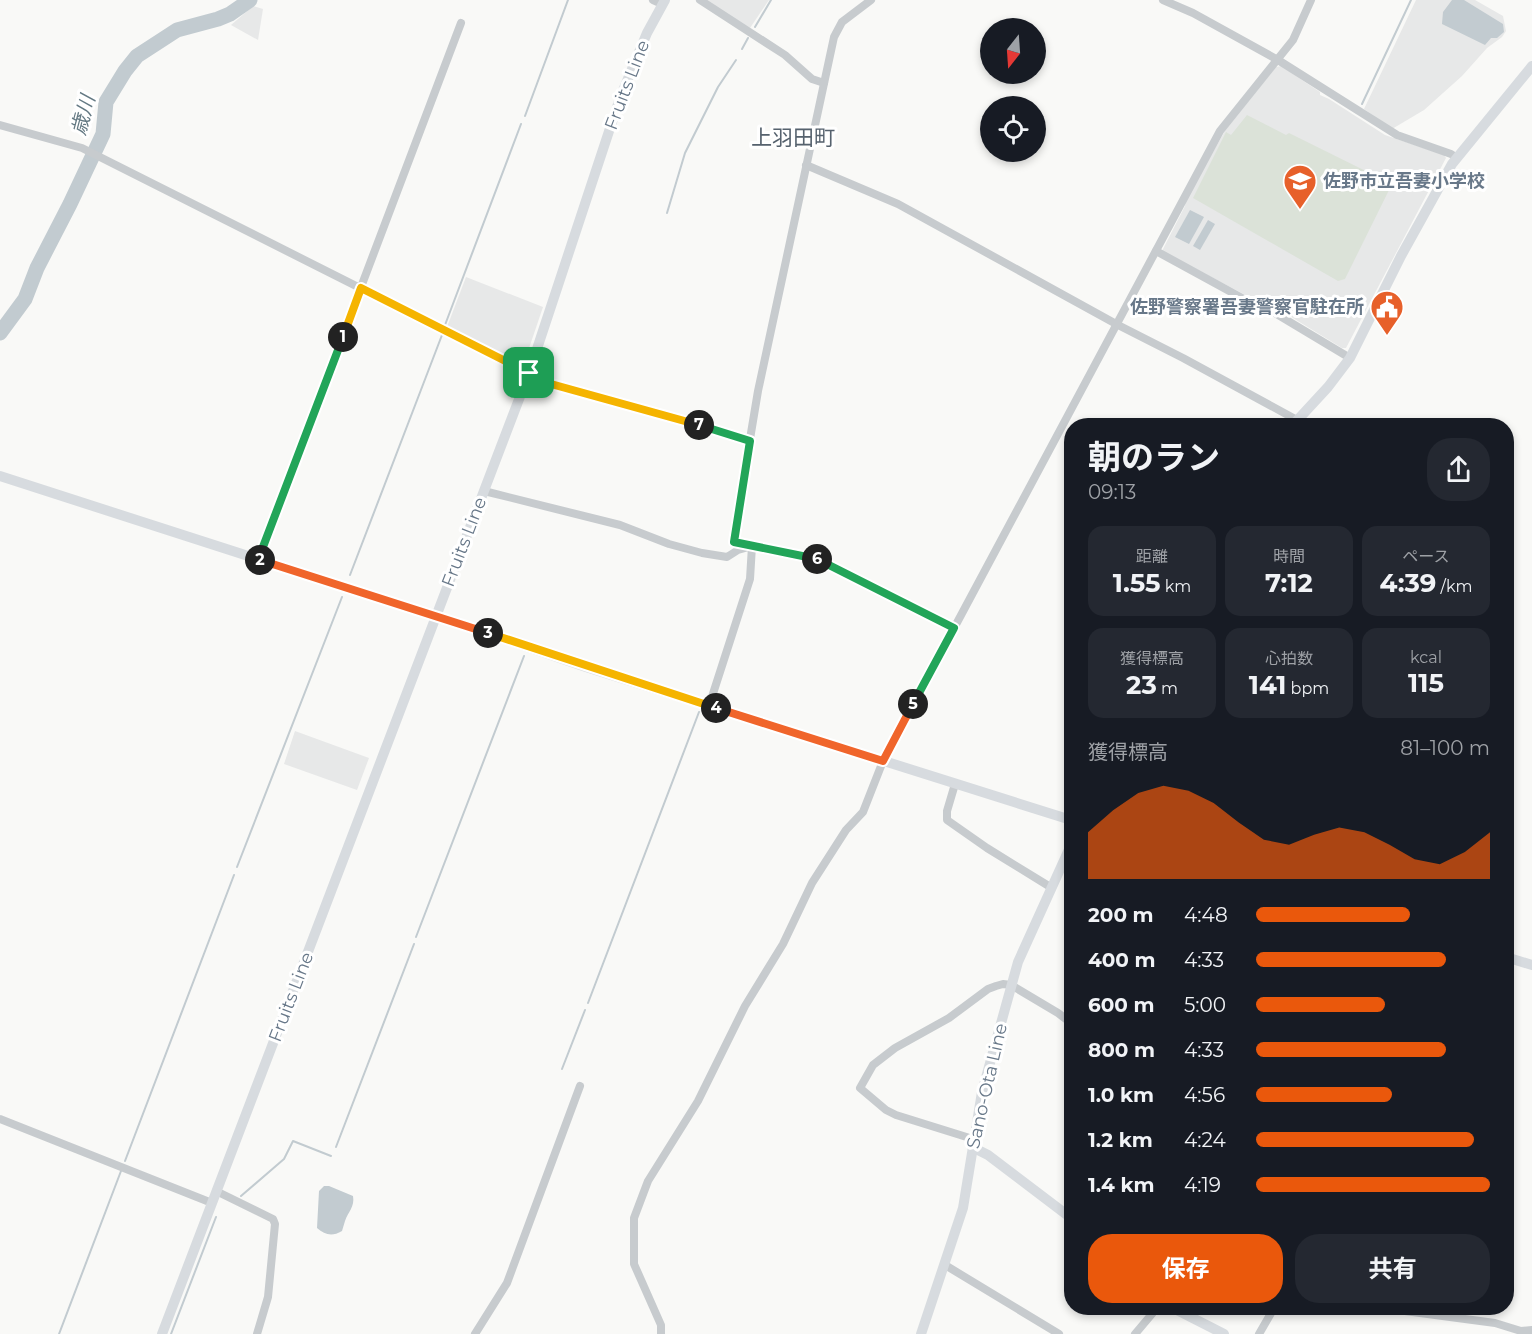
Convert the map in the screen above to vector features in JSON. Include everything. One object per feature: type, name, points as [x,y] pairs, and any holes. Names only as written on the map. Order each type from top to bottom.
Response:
[{"type":"street","points":[[700,0],[785,55],[812,80],[824,83]]},
{"type":"street","points":[[871,0],[849,16],[837,31],[758,392],[734,542],[823,561],[954,628]]},
{"type":"street","points":[[1163,0],[1193,13],[1278,60],[1392,132],[1451,154],[1456,158]]},
{"type":"street","points":[[1068,418],[1223,127],[1293,40],[1311,0]]},
{"type":"street","name":"Fruits Line","points":[[162,1334],[528,375],[620,98],[660,2]]},
{"type":"street","points":[[258,560],[461,23]]},
{"type":"street","points":[[1299,418],[1328,387],[1350,358],[1401,256],[1456,158],[1532,66]]},
{"type":"street","points":[[0,125],[86,150],[528,375],[750,441]]},
{"type":"street","points":[[806,165],[898,204],[1118,325],[1183,358],[1285,418]]},
{"type":"street","points":[[1156,251],[1253,304],[1263,306],[1350,358]]},
{"type":"street","points":[[661,1334],[661,1325],[634,1264],[634,1218],[648,1181],[698,1101],[745,1006],[783,944],[812,883],[846,830],[863,812],[883,761],[1064,425]]},
{"type":"street","points":[[0,476],[709,706],[1064,818]]},
{"type":"street","points":[[484,491],[620,525],[669,544],[702,553],[727,557],[738,550],[752,546]]},
{"type":"street","points":[[709,706],[750,579],[752,546]]},
{"type":"street","points":[[955,784],[947,811],[947,820],[1052,888]]},
{"type":"street","name":"Sano-Ota Line","points":[[921,1334],[963,1208],[982,1092],[1011,985],[1018,962],[1064,861]]},
{"type":"street","points":[[1514,959],[1532,965]]},
{"type":"street","points":[[1064,1019],[1011,985],[1003,984],[988,989],[950,1018],[895,1048],[873,1065],[860,1088],[886,1110],[896,1115],[973,1143],[1064,1213]]},
{"type":"street","points":[[475,1334],[507,1283],[580,1086]]},
{"type":"street","points":[[0,1119],[213,1203]]},
{"type":"street","points":[[216,1191],[273,1219],[275,1224],[268,1297],[257,1334]]},
{"type":"street","points":[[945,1264],[1059,1334]]},
{"type":"street","points":[[1135,1334],[1150,1315]]},
{"type":"street","points":[[1187,1315],[1224,1334]]},
{"type":"street","points":[[1259,1334],[1270,1315]]},
{"type":"street","points":[[1435,1315],[1495,1323],[1521,1332],[1532,1330]]},
{"type":"shaded area","points":[[705,0],[769,0],[750,28]]},
{"type":"shaded area","points":[[1416,0],[1475,0],[1503,16],[1506,31],[1462,76],[1424,110],[1392,129],[1364,109]]},
{"type":"shaded area","points":[[1452,0],[1464,0],[1503,24],[1504,32],[1497,38],[1491,38],[1485,45],[1442,24],[1443,12]]},
{"type":"shaded area","points":[[253,6],[263,9],[258,40],[231,25]]},
{"type":"shaded area","name":"佐野市立吾妻小学校","points":[[1281,66],[1320,92],[1320,95],[1385,135],[1444,155],[1446,158],[1346,348],[1342,348],[1262,299],[1253,299],[1162,251],[1185,206],[1186,199],[1225,131],[1276,67]]},
{"type":"shaded area","points":[[1247,115],[1392,184],[1345,279],[1338,281],[1193,198],[1226,132],[1231,135]]},
{"type":"shaded area","points":[[1190,210],[1204,217],[1189,244],[1175,237]]},
{"type":"shaded area","points":[[1208,220],[1215,224],[1200,250],[1193,246]]},
{"type":"shaded area","points":[[466,277],[543,307],[523,366],[447,327]]},
{"type":"shaded area","points":[[295,731],[369,758],[357,790],[284,764]]},
{"type":"shaded area","points":[[324,1186],[353,1196],[352,1206],[342,1231],[332,1235],[317,1228],[319,1191]]},
{"type":"waterway","name":"歳川","points":[[0,333],[25,299],[37,268],[103,134],[106,102],[125,71],[137,56],[177,30],[218,19],[230,14],[250,0]]},
{"type":"waterway","points":[[525,116],[568,0]]},
{"type":"waterway","points":[[755,27],[771,0]]},
{"type":"waterway","points":[[1362,104],[1411,0]]},
{"type":"waterway","points":[[742,49],[748,38]]},
{"type":"waterway","points":[[667,213],[685,153],[718,87],[736,60]]},
{"type":"waterway","points":[[445,325],[521,124]]},
{"type":"waterway","points":[[350,575],[442,335]]},
{"type":"waterway","points":[[237,867],[342,597]]},
{"type":"waterway","points":[[416,937],[524,656]]},
{"type":"waterway","points":[[588,1003],[699,712]]},
{"type":"waterway","points":[[125,1161],[234,875]]},
{"type":"waterway","points":[[336,1147],[414,944]]},
{"type":"waterway","points":[[562,1069],[585,1010]]},
{"type":"waterway","points":[[241,1196],[284,1159],[293,1141],[331,1156]]},
{"type":"waterway","points":[[59,1334],[121,1171]]},
{"type":"waterway","points":[[171,1334],[216,1217]]},
{"type":"place","name":"佐野市立吾妻小学校","points":[[1300,210]]},
{"type":"place","name":"佐野警察署吾妻警察官駐在所","points":[[1387,336]]},
{"type":"district","name":"上羽田町","points":[[793,138]]},
{"type":"route","points":[[361,288],[529,373],[527,377],[533,379],[750,441],[734,542],[823,561],[954,628],[883,761],[258,560],[361,288]]}]
